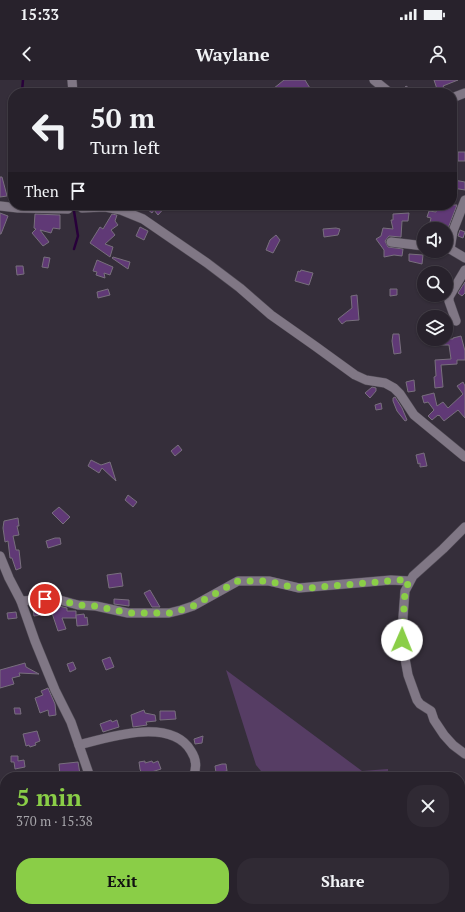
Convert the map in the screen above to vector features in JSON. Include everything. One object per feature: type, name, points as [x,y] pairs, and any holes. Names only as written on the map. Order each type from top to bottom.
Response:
[{"type":"street","points":[[374,80],[384,88]]},
{"type":"street","points":[[453,231],[465,200]]},
{"type":"street","points":[[121,210],[143,219],[207,263],[240,288],[271,315],[355,376],[394,388],[400,394],[414,415],[463,453]]},
{"type":"street","points":[[392,242],[417,245]]},
{"type":"street","points":[[453,252],[465,258]]},
{"type":"street","points":[[456,321],[449,297],[465,270]]},
{"type":"street","points":[[465,527],[409,581],[405,591],[402,640],[408,675],[420,704],[431,711],[434,720],[452,745],[465,754]]},
{"type":"street","points":[[0,556],[21,601],[55,690],[71,722],[88,772]]},
{"type":"street","points":[[21,601],[56,599],[78,605],[96,606],[128,613],[169,613],[193,606],[238,581],[269,581],[299,588],[391,580],[409,581]]},
{"type":"street","points":[[79,745],[109,737],[138,732],[153,732],[175,736],[185,742],[195,757],[196,768],[195,772]]},
{"type":"shaded area","points":[[226,670],[362,771],[388,769],[388,772],[262,772],[256,765]]},
{"type":"building","points":[[284,80],[305,80],[310,88],[274,88]]},
{"type":"building","points":[[434,80],[458,80],[443,86],[444,88],[437,88]]},
{"type":"building","points":[[458,152],[465,152],[465,161],[458,161]]},
{"type":"building","points":[[0,177],[2,177],[7,196],[0,197]]},
{"type":"building","points":[[457,181],[465,182],[465,190],[457,189]]},
{"type":"building","points":[[154,210],[162,210],[158,215]]},
{"type":"building","points":[[437,210],[455,210],[450,222],[430,222],[431,218],[427,217],[429,211],[436,212]]},
{"type":"building","points":[[0,213],[8,216],[1,234],[0,234]]},
{"type":"building","points":[[409,213],[408,221],[402,221],[401,237],[389,236],[385,241],[388,247],[403,249],[402,256],[394,255],[384,257],[384,250],[376,239],[381,236],[383,228],[393,229],[391,220],[393,220],[393,214]]},
{"type":"building","points":[[35,214],[60,215],[60,229],[53,228],[51,233],[40,230],[49,242],[43,246],[32,233],[36,229],[34,228]]},
{"type":"building","points":[[112,214],[117,215],[115,221],[118,225],[111,230],[115,235],[105,244],[113,247],[110,257],[90,243],[100,227],[103,229]]},
{"type":"building","points":[[140,227],[148,231],[144,240],[136,236]]},
{"type":"building","points":[[323,229],[340,229],[338,235],[324,237]]},
{"type":"building","points":[[460,230],[465,232],[463,238],[458,236]]},
{"type":"building","points":[[276,235],[280,240],[273,253],[266,250],[270,240]]},
{"type":"building","points":[[409,254],[417,255],[417,258],[423,258],[422,264],[409,261]]},
{"type":"building","points":[[44,257],[50,258],[48,268],[42,267]]},
{"type":"building","points":[[112,258],[130,262],[128,269]]},
{"type":"building","points":[[97,260],[113,267],[110,275],[104,273],[105,278],[96,275],[97,272],[93,271]]},
{"type":"building","points":[[16,266],[23,266],[24,274],[17,275]]},
{"type":"building","points":[[301,270],[313,273],[309,285],[295,281],[298,271],[300,272]]},
{"type":"building","points":[[465,282],[465,293],[462,296],[458,293]]},
{"type":"building","points":[[108,289],[110,295],[98,298],[97,292]]},
{"type":"building","points":[[390,289],[397,289],[397,295],[390,296]]},
{"type":"building","points":[[357,295],[359,320],[346,321],[342,324],[338,319],[352,308],[351,296]]},
{"type":"building","points":[[393,334],[399,334],[401,353],[394,354],[392,341]]},
{"type":"building","points":[[461,336],[465,351],[465,360],[457,360],[457,364],[441,365],[443,387],[435,388],[435,360],[451,359],[449,346],[453,346],[453,338]]},
{"type":"building","points":[[414,380],[415,391],[408,392],[406,382]]},
{"type":"building","points":[[463,382],[465,386],[465,418],[458,410],[444,421],[439,415],[432,420],[428,416],[434,410],[428,402],[424,403],[422,396],[434,393],[437,406],[443,402],[448,408],[463,394],[457,386]]},
{"type":"building","points":[[372,387],[376,388],[376,391],[370,398],[365,393]]},
{"type":"building","points":[[395,397],[407,420],[405,421],[397,411],[393,401],[393,398]]},
{"type":"building","points":[[381,403],[382,409],[376,410],[375,405]]},
{"type":"building","points":[[178,445],[182,450],[175,456],[171,451]]},
{"type":"building","points":[[424,453],[427,466],[420,467],[420,463],[418,464],[416,455]]},
{"type":"building","points":[[91,460],[101,465],[110,462],[116,481],[102,468],[99,473],[88,466]]},
{"type":"building","points":[[128,495],[137,502],[133,507],[125,500]]},
{"type":"building","points":[[59,507],[70,517],[63,524],[52,513]]},
{"type":"building","points":[[18,518],[19,526],[17,526],[19,535],[13,536],[16,550],[19,550],[21,568],[16,570],[12,558],[10,558],[8,541],[5,542],[3,528],[4,521]]},
{"type":"building","points":[[60,538],[61,544],[48,548],[46,541]]},
{"type":"building","points":[[121,573],[123,586],[109,588],[107,575]]},
{"type":"building","points":[[150,590],[160,607],[152,607],[144,593]]},
{"type":"building","points":[[114,599],[129,600],[129,606],[114,604]]},
{"type":"building","points":[[55,605],[67,608],[67,611],[76,611],[76,618],[62,618],[66,629],[58,631],[52,613],[34,616],[33,608]]},
{"type":"building","points":[[16,612],[17,618],[8,619],[7,613]]},
{"type":"building","points":[[84,614],[85,618],[87,617],[88,625],[77,626],[76,615]]},
{"type":"building","points":[[110,657],[114,667],[106,670],[102,660]]},
{"type":"building","points":[[73,662],[76,669],[70,672],[67,664]]},
{"type":"building","points":[[25,663],[26,667],[39,674],[19,673],[20,676],[12,678],[14,684],[0,688],[0,670]]},
{"type":"building","points":[[48,688],[55,704],[56,715],[49,716],[48,710],[40,713],[35,698],[43,695],[41,691]]},
{"type":"building","points":[[14,708],[20,708],[21,714],[15,714]]},
{"type":"building","points":[[144,710],[145,713],[155,715],[156,721],[146,722],[147,725],[133,727],[131,715]]},
{"type":"building","points":[[160,711],[175,711],[176,719],[160,720]]},
{"type":"building","points":[[111,720],[112,722],[117,720],[119,727],[103,732],[100,724]]},
{"type":"building","points":[[37,731],[40,741],[35,743],[36,745],[30,747],[29,745],[26,746],[23,734]]},
{"type":"building","points":[[203,736],[202,743],[195,744],[194,739]]},
{"type":"building","points":[[11,756],[18,756],[18,761],[24,760],[25,767],[15,769],[14,762],[11,762]]},
{"type":"building","points":[[145,761],[145,763],[152,761],[153,763],[158,761],[161,769],[152,772],[141,772],[139,762]]},
{"type":"building","points":[[78,762],[80,772],[60,772],[59,764]]},
{"type":"building","points":[[226,764],[227,771],[216,772],[215,766]]},
{"type":"waterway","points":[[22,88],[23,80]]},
{"type":"waterway","points":[[74,210],[78,236],[74,249]]},
{"type":"route","points":[[45,599],[56,599],[78,605],[96,606],[112,611],[128,613],[169,613],[193,606],[226,586],[238,581],[269,581],[291,587],[309,588],[391,580],[409,581],[405,591],[402,640]]}]
